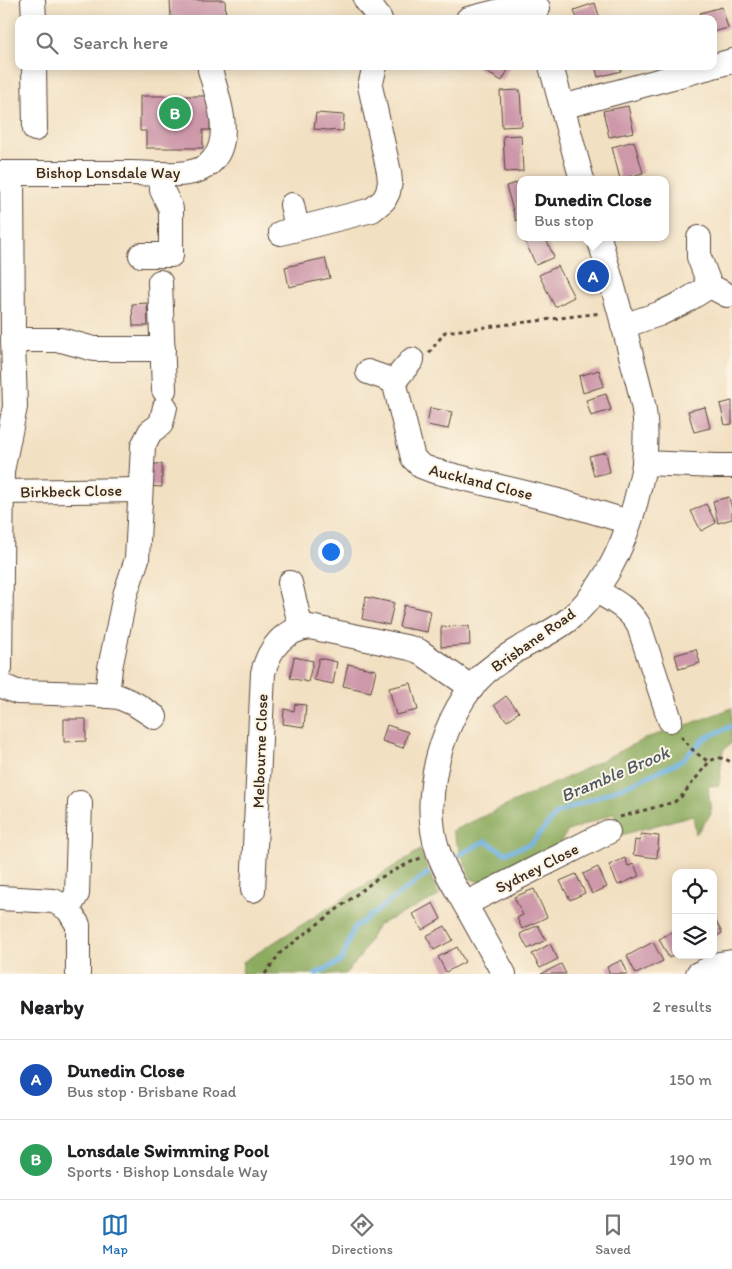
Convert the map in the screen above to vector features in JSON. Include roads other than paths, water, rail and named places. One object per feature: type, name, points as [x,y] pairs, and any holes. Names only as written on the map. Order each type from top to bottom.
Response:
[{"type":"street","points":[[33,0],[34,15]]},
{"type":"street","points":[[366,0],[377,15]]},
{"type":"street","points":[[484,15],[507,9],[538,9]]},
{"type":"street","points":[[717,66],[732,62]]},
{"type":"street","points":[[34,70],[34,129]]},
{"type":"street","name":"Bishop Lonsdale Way","points":[[6,173],[178,174],[203,169],[213,161],[222,139],[221,107],[210,70]]},
{"type":"street","points":[[292,205],[289,230],[372,210],[384,200],[390,182],[370,86],[374,70]]},
{"type":"street","points":[[552,70],[581,176]]},
{"type":"street","points":[[562,107],[702,70]]},
{"type":"street","points":[[0,668],[2,471],[16,407],[9,328],[6,173]]},
{"type":"street","points":[[142,255],[172,255],[171,209],[162,190],[162,174]]},
{"type":"street","points":[[621,318],[659,314],[684,302],[713,283],[698,257],[700,238]]},
{"type":"street","name":"Brisbane Road","points":[[504,974],[438,853],[434,839],[431,808],[437,761],[441,745],[452,719],[472,688],[484,674],[516,651],[568,620],[595,590],[618,551],[635,505],[644,463],[643,402],[600,241]]},
{"type":"street","points":[[9,328],[94,349],[163,349],[161,293]]},
{"type":"street","name":"Birkbeck Close","points":[[107,696],[110,668],[125,595],[137,559],[143,446],[150,432],[161,424],[165,391],[163,349]]},
{"type":"street","points":[[368,372],[394,381],[412,360]]},
{"type":"street","name":"Auckland Close","points":[[394,381],[413,458],[421,466],[434,471],[558,501],[629,522]]},
{"type":"street","points":[[644,463],[732,466]]},
{"type":"street","name":"Birkbeck Close","points":[[1,495],[140,478]]},
{"type":"street","points":[[290,583],[301,628],[310,627],[419,651],[472,688]]},
{"type":"street","points":[[595,590],[621,606],[635,619],[672,705]]},
{"type":"street","name":"Melbourne Close","points":[[260,878],[263,673],[266,660],[280,639],[301,628]]},
{"type":"street","points":[[0,685],[17,692],[119,697],[136,704],[155,717]]},
{"type":"street","points":[[68,909],[77,894],[80,803]]},
{"type":"street","name":"Sydney Close","points":[[465,904],[608,832]]},
{"type":"street","points":[[0,898],[54,900],[68,909],[78,925],[78,974]]},
{"type":"street","points":[[698,974],[719,964],[732,962]]},
{"type":"waterway","name":"Bramble Brook","points":[[459,855],[485,841],[505,853],[531,844],[557,813],[633,783],[681,761],[705,738],[732,726]]},
{"type":"waterway","name":"Bramble Brook","points":[[316,974],[341,961],[354,928],[428,873]]},
{"type":"place","name":"Lonsdale Swimming Pool","points":[[175,113]]},
{"type":"place","name":"Dunedin Close","points":[[593,276]]}]
